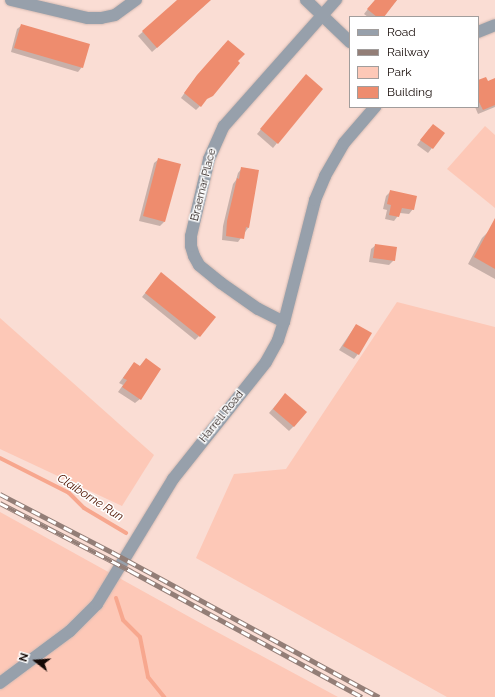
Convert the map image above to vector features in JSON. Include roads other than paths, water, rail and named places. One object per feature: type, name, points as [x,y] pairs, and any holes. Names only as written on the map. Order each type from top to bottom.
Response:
[{"type":"street","points":[[11,0],[88,18],[101,18],[115,15],[136,0]]},
{"type":"street","points":[[306,0],[349,41]]},
{"type":"street","name":"Braemar Place","points":[[284,322],[258,309],[221,283],[199,265],[191,246],[191,236],[209,159],[224,126],[336,0]]},
{"type":"street","points":[[479,32],[495,25]]},
{"type":"street","name":"Harrell Road","points":[[0,683],[70,631],[97,604],[174,479],[266,362],[278,340],[284,322],[315,200],[325,176],[344,143],[374,108]]},
{"type":"waterway","name":"Claiborne Run","points":[[0,458],[69,493],[84,508],[126,533]]},
{"type":"waterway","name":"Claiborne Run","points":[[116,598],[123,620],[140,637],[148,677],[164,697]]},
{"type":"railway","points":[[0,494],[112,552],[379,697]]},
{"type":"railway","points":[[0,503],[131,571],[362,697]]}]
